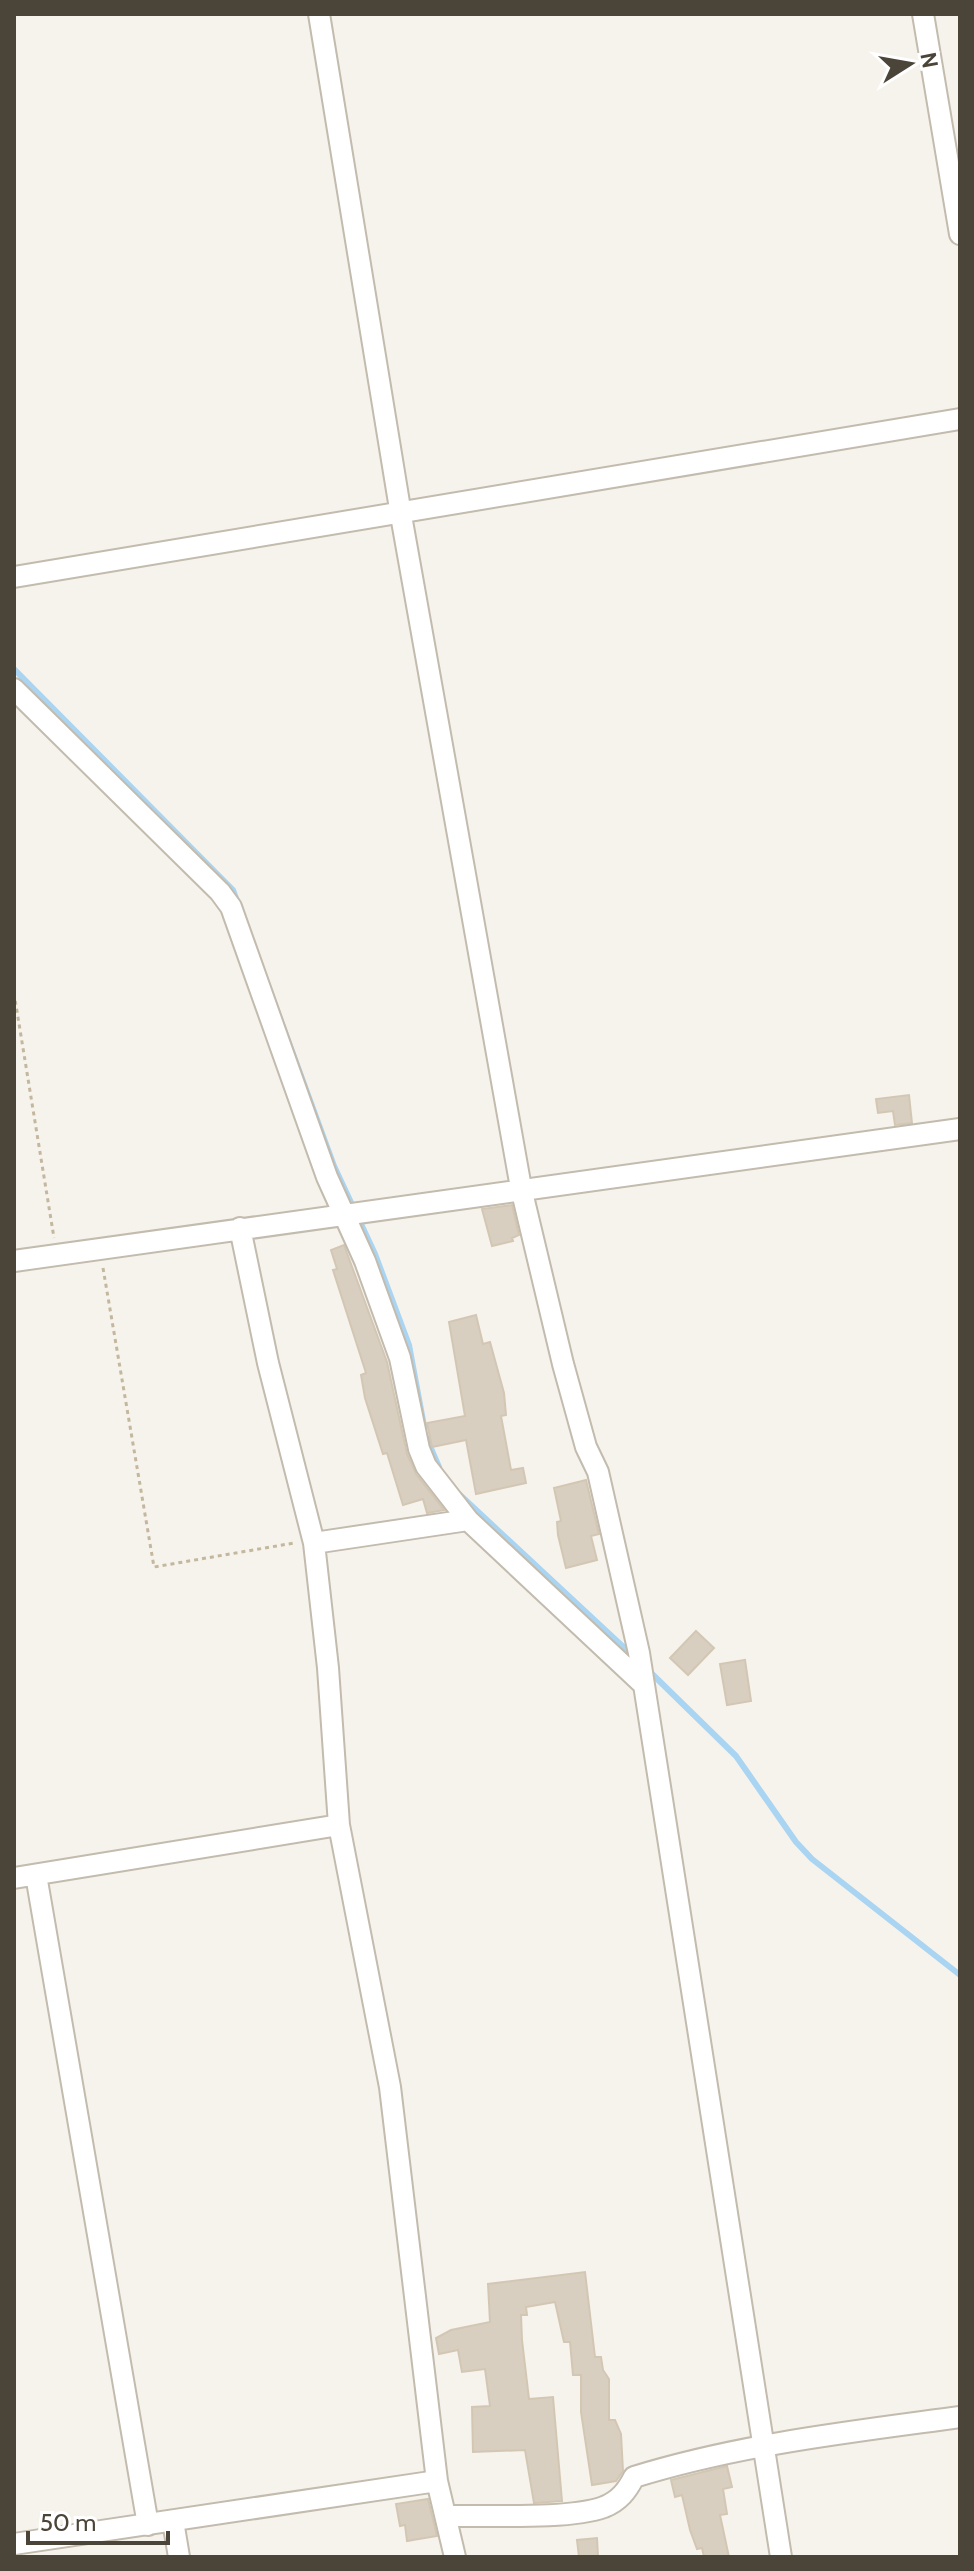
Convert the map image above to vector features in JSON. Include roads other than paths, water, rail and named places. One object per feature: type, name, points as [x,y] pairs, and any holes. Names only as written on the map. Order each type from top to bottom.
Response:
[{"type":"street","points":[[319,14],[401,512],[521,1188],[566,1378],[586,1447],[598,1472],[639,1653],[781,2557]]},
{"type":"street","points":[[923,14],[960,234]]},
{"type":"street","points":[[14,577],[960,419]]},
{"type":"street","points":[[14,689],[220,892],[231,907],[352,1213],[365,1261],[400,1358],[419,1449],[426,1466],[468,1520],[642,1679]]},
{"type":"street","points":[[14,1261],[960,1129]]},
{"type":"street","points":[[240,1228],[268,1363],[314,1543],[328,1668],[339,1825],[390,2087],[437,2481],[455,2557]]},
{"type":"street","points":[[314,1543],[468,1520]]},
{"type":"street","points":[[14,1878],[339,1825]]},
{"type":"street","points":[[36,1875],[148,2525]]},
{"type":"street","points":[[447,2516],[548,2513],[603,2507],[625,2495],[634,2477],[692,2459],[763,2445],[960,2417]]},
{"type":"street","points":[[14,2544],[437,2481]]},
{"type":"street","points":[[173,2521],[179,2557]]},
{"type":"waterway","points":[[14,669],[233,890],[334,1166],[375,1254],[409,1345],[424,1426]]},
{"type":"waterway","points":[[426,1437],[439,1467]]},
{"type":"waterway","points":[[460,1495],[633,1656]]},
{"type":"waterway","points":[[647,1669],[736,1756],[796,1842],[812,1859],[960,1975]]}]
